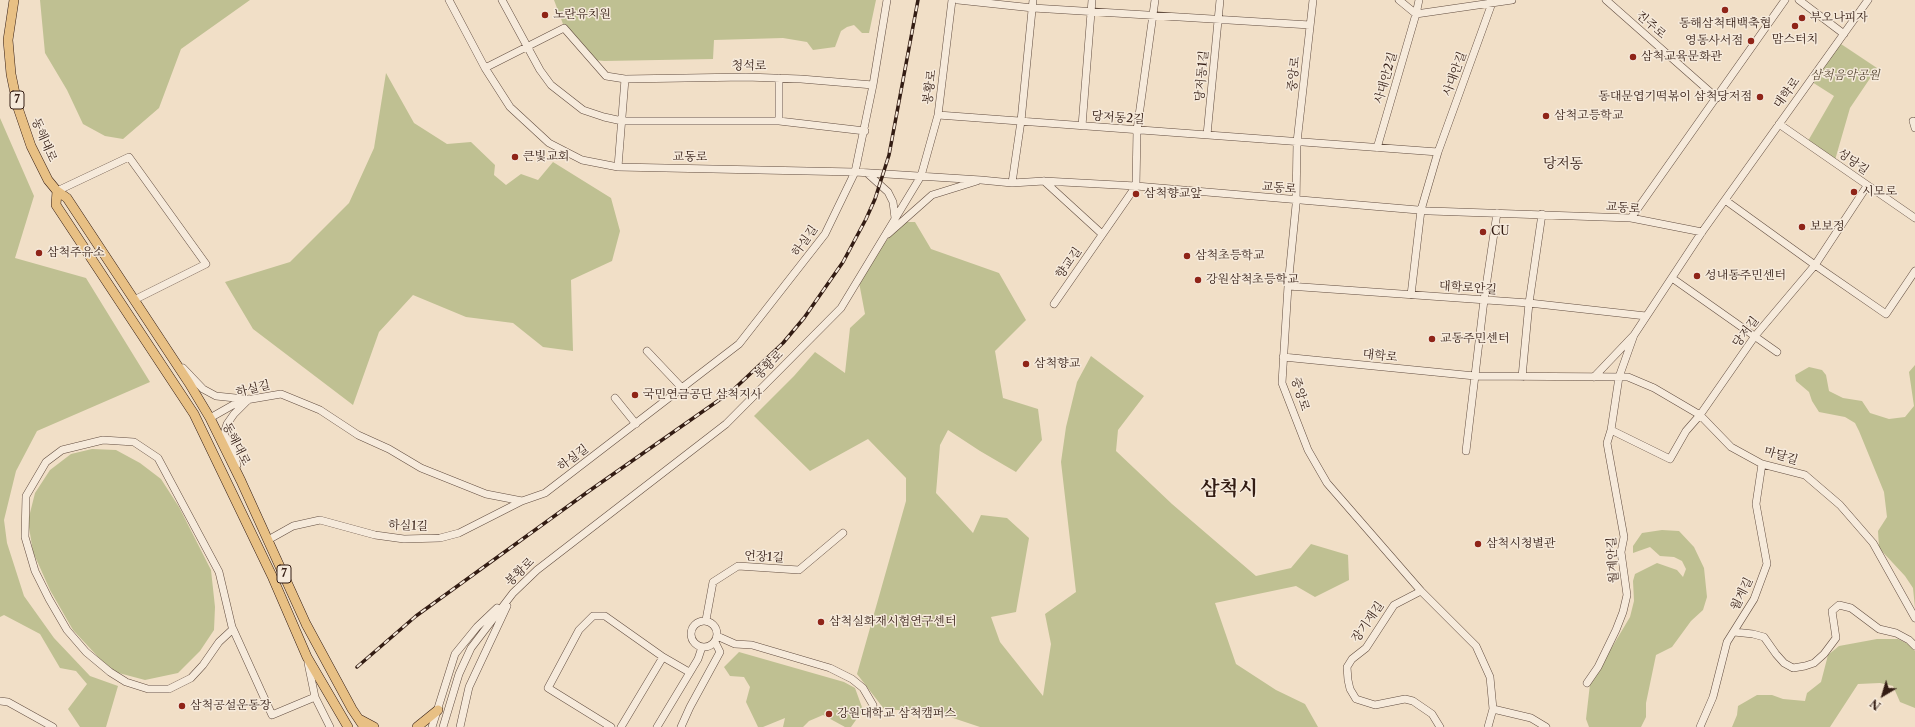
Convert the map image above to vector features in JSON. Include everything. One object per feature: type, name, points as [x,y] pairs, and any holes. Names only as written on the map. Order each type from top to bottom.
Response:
[{"type":"main road","name":"동해대로","points":[[14,0],[8,40],[11,74],[18,108],[31,146],[48,180],[57,191],[67,198],[210,418],[241,481],[306,624],[364,727]]},
{"type":"main road","name":"동해대로","points":[[57,191],[56,205],[133,320],[200,425],[272,576],[307,657],[348,727]]},
{"type":"main road","points":[[200,425],[210,418]]},
{"type":"main road","points":[[417,727],[438,710]]},
{"type":"main road","points":[[358,718],[374,727]]},
{"type":"street","name":"교동로","points":[[449,0],[485,68],[510,107],[549,144],[582,160],[618,167],[855,172],[1012,183],[1044,181],[1136,186],[1421,210],[1631,218],[1702,232]]},
{"type":"street","points":[[502,0],[526,46],[551,85],[583,110],[604,118],[622,121],[780,121],[865,131]]},
{"type":"street","points":[[855,172],[865,131],[887,0]]},
{"type":"street","name":"봉황로","points":[[443,727],[459,674],[470,648],[513,593],[537,570],[726,424],[841,308],[921,176],[938,115],[952,0]]},
{"type":"street","points":[[958,0],[1032,8],[1310,25]]},
{"type":"street","points":[[1012,183],[1021,121],[1033,0]]},
{"type":"street","points":[[1082,126],[1092,0]]},
{"type":"street","points":[[1136,186],[1137,130],[1155,0]]},
{"type":"street","name":"당저동1길","points":[[1207,135],[1220,0]]},
{"type":"street","name":"중앙로","points":[[1313,0],[1298,142],[1282,383],[1308,450],[1323,476],[1346,506],[1422,591],[1476,646],[1490,676],[1493,709],[1488,727]]},
{"type":"street","points":[[1399,0],[1416,14],[1512,0]]},
{"type":"street","points":[[1416,14],[1419,0]]},
{"type":"street","name":"진주로","points":[[1606,0],[1717,98]]},
{"type":"street","points":[[1631,218],[1785,0]]},
{"type":"street","points":[[1798,0],[1844,34]]},
{"type":"street","name":"대학로","points":[[1283,357],[1475,376],[1594,377],[1634,335],[1702,232],[1868,0]]},
{"type":"street","name":"사대안길","points":[[1438,152],[1492,3]]},
{"type":"street","name":"사대안2길","points":[[1377,148],[1416,14]]},
{"type":"street","name":"청석로","points":[[526,46],[564,28],[606,76],[625,79],[746,77],[779,78],[873,85]]},
{"type":"street","points":[[485,68],[526,46]]},
{"type":"street","points":[[779,78],[780,121]]},
{"type":"street","points":[[618,167],[625,79]]},
{"type":"street","name":"당저동2길","points":[[938,115],[1298,142]]},
{"type":"street","points":[[1913,120],[1915,128]]},
{"type":"street","name":"성당길","points":[[1779,124],[1915,218]]},
{"type":"street","points":[[1298,142],[1438,152],[1421,210],[1411,295]]},
{"type":"street","points":[[57,191],[129,157],[206,264],[134,300]]},
{"type":"street","name":"하실길","points":[[210,418],[240,401],[281,394],[320,410],[358,434],[389,449],[421,468],[486,494],[522,501],[545,494],[740,344],[824,234],[855,172]]},
{"type":"street","points":[[868,173],[888,192],[893,202],[895,218]]},
{"type":"street","points":[[884,238],[932,196],[982,180]]},
{"type":"street","points":[[1044,181],[1102,234]]},
{"type":"street","name":"향교길","points":[[1054,304],[1136,186]]},
{"type":"street","name":"당저길","points":[[1700,415],[1755,336],[1815,265],[1868,186]]},
{"type":"street","points":[[1725,200],[1886,314],[1915,271]]},
{"type":"street","points":[[1466,452],[1484,300],[1497,213]]},
{"type":"street","points":[[1522,377],[1529,303],[1542,214]]},
{"type":"street","points":[[1672,278],[1777,352]]},
{"type":"street","name":"대학로안길","points":[[1288,286],[1529,303],[1646,316]]},
{"type":"street","points":[[156,335],[170,348],[184,369],[203,389],[216,396],[249,399]]},
{"type":"street","name":"대학로","points":[[1619,377],[1634,335]]},
{"type":"street","points":[[647,351],[682,388]]},
{"type":"street","name":"마달길","points":[[1594,377],[1628,377],[1654,388],[1700,415],[1731,447],[1762,464],[1805,475],[1840,505],[1873,543],[1915,618]]},
{"type":"street","name":"월계안길","points":[[1587,683],[1598,667],[1616,630],[1623,612],[1627,595],[1621,552],[1624,537],[1607,443],[1611,430],[1619,377]]},
{"type":"street","points":[[615,398],[636,424]]},
{"type":"street","points":[[241,481],[232,448],[224,434],[227,424],[234,414],[249,399]]},
{"type":"street","points":[[1611,430],[1670,459],[1686,431],[1700,415]]},
{"type":"street","points":[[233,629],[219,642],[203,665],[191,678],[169,688],[148,689],[126,682],[110,672],[86,652],[67,630],[49,599],[35,571],[25,537],[26,496],[46,462],[62,450],[103,440],[134,442],[158,458],[219,572],[233,629],[272,715],[315,698]]},
{"type":"street","name":"월계길","points":[[1700,727],[1712,696],[1727,642],[1754,599],[1767,564],[1756,504],[1762,464]]},
{"type":"street","name":"하실1길","points":[[268,540],[293,526],[320,520],[375,535],[404,539],[440,538],[459,533],[522,501]]},
{"type":"street","name":"언장1길","points":[[706,620],[713,582],[738,566],[799,570],[843,533]]},
{"type":"street","name":"장기재길","points":[[1422,591],[1394,605],[1382,621],[1376,635],[1366,648],[1352,659],[1347,667],[1348,680],[1350,689],[1356,700],[1375,705],[1405,699],[1413,701],[1432,714],[1440,727]]},
{"type":"street","points":[[432,727],[455,654],[477,627],[513,593]]},
{"type":"street","points":[[460,727],[469,686],[513,593]]},
{"type":"street","points":[[1734,632],[1764,637],[1784,663],[1793,668],[1805,666],[1814,663],[1824,654],[1836,638],[1832,611],[1839,605],[1851,608],[1879,628],[1896,633],[1909,640],[1915,646]]},
{"type":"street","points":[[611,727],[548,688],[579,630],[593,616],[605,616],[663,657],[689,672]]},
{"type":"street","points":[[681,727],[690,707],[720,652],[716,639],[717,630],[714,625],[706,620],[696,623],[691,632],[693,642],[702,647],[710,646],[716,639]]},
{"type":"street","points":[[716,639],[735,644],[752,645],[830,668],[852,678],[863,688],[873,705]]},
{"type":"street","points":[[658,727],[698,659],[702,647]]},
{"type":"street","points":[[307,657],[315,698],[330,727]]},
{"type":"street","points":[[621,727],[663,657]]},
{"type":"street","points":[[0,701],[8,702],[53,727]]},
{"type":"street","points":[[1493,709],[1532,718],[1546,727]]},
{"type":"green space","points":[[40,0],[250,0],[181,49],[159,108],[123,139],[105,136],[83,124],[67,90],[45,53]]},
{"type":"green space","points":[[554,0],[876,0],[869,33],[862,33],[854,25],[847,27],[841,31],[835,47],[813,50],[807,42],[783,38],[714,40],[713,59],[604,61],[594,60],[586,56],[574,45],[566,32]]},
{"type":"green space","name":"삼척음악공원","points":[[1841,44],[1877,68],[1850,108],[1835,160],[1808,141],[1834,96],[1812,82]]},
{"type":"green space","points":[[386,73],[414,123],[447,144],[471,142],[495,165],[494,175],[506,185],[521,174],[538,180],[553,162],[611,198],[620,231],[612,261],[571,280],[573,351],[543,347],[513,323],[466,317],[413,295],[379,332],[353,405],[253,329],[225,282],[290,262],[349,203],[374,148]]},
{"type":"green space","points":[[0,118],[34,196],[15,258],[86,278],[150,382],[37,431],[16,471],[4,520],[7,543],[24,596],[54,638],[90,676],[118,686],[106,727],[80,727],[68,709],[87,684],[76,671],[60,668],[40,634],[4,615],[0,617]]},
{"type":"green space","points":[[901,222],[915,222],[931,249],[999,273],[1026,320],[995,351],[1003,398],[1038,409],[1042,440],[1016,472],[948,430],[940,445],[936,493],[973,533],[981,515],[1007,518],[1029,538],[1016,612],[991,617],[1000,642],[1043,696],[1051,644],[1045,614],[1076,592],[1061,462],[1066,427],[1077,382],[1091,356],[1144,396],[1118,430],[1116,451],[1172,504],[1256,576],[1291,568],[1311,544],[1348,555],[1349,580],[1315,597],[1296,586],[1215,603],[1236,664],[1276,690],[1305,704],[1318,727],[980,727],[938,713],[884,709],[857,674],[906,501],[906,478],[868,439],[810,471],[754,416],[794,376],[815,352],[845,373],[850,328],[865,314],[858,277]]},
{"type":"green space","points":[[1915,365],[1915,608],[1913,588],[1905,576],[1879,548],[1878,531],[1887,517],[1884,492],[1855,423],[1845,417],[1819,412],[1812,401],[1809,392],[1796,381],[1795,375],[1809,367],[1822,370],[1826,375],[1829,391],[1843,398],[1862,401],[1870,413],[1889,419],[1905,417],[1914,406],[1909,372]]},
{"type":"green space","points":[[92,449],[116,450],[140,463],[161,479],[179,507],[211,570],[215,607],[214,630],[200,651],[178,673],[145,680],[115,672],[100,659],[73,630],[50,590],[33,552],[28,521],[35,493],[50,470],[71,454]]},
{"type":"green space","points":[[1662,530],[1679,531],[1694,547],[1704,568],[1707,597],[1703,610],[1691,621],[1672,647],[1656,655],[1646,703],[1646,717],[1641,727],[1589,727],[1586,719],[1590,684],[1630,617],[1634,601],[1633,581],[1635,574],[1657,563],[1677,570],[1683,577],[1686,569],[1682,561],[1674,557],[1660,556],[1650,547],[1633,553],[1633,546],[1642,533]]},
{"type":"green space","points":[[1877,639],[1898,639],[1908,644],[1915,651],[1915,708],[1900,702],[1893,686],[1880,683],[1858,684],[1830,727],[1732,727],[1737,715],[1738,706],[1757,695],[1772,695],[1783,699],[1805,701],[1807,693],[1821,682],[1828,655],[1839,646]]},
{"type":"green space","points":[[739,652],[844,682],[855,688],[863,710],[851,727],[845,727],[823,715],[809,721],[803,727],[783,727],[785,718],[763,727],[758,727],[746,702],[750,687],[744,677],[730,676],[724,667]]},
{"type":"railway","points":[[357,667],[416,616],[589,491],[732,391],[783,343],[804,318],[843,262],[875,199],[889,155],[918,0]]},
{"type":"place","name":"동해삼척태백축협","points":[[1725,10]]},
{"type":"place","name":"노란유치원","points":[[545,15]]},
{"type":"place","name":"부오나피자","points":[[1802,18]]},
{"type":"place","name":"맘스터치","points":[[1795,26]]},
{"type":"place","name":"영동사서점","points":[[1751,41]]},
{"type":"place","name":"삼척교육문화관","points":[[1633,57]]},
{"type":"place","name":"동대문엽기떡볶이 삼척당저점","points":[[1760,97]]},
{"type":"place","name":"삼척고등학교","points":[[1546,116]]},
{"type":"place","name":"큰빛교회","points":[[515,157]]},
{"type":"place","name":"시모로","points":[[1854,192]]},
{"type":"place","name":"삼척향교앞","points":[[1136,194]]},
{"type":"place","name":"보보정","points":[[1802,227]]},
{"type":"place","name":"CU","points":[[1483,232]]},
{"type":"place","name":"삼척주유소","points":[[39,253]]},
{"type":"place","name":"삼척초등학교","points":[[1187,256]]},
{"type":"place","name":"성내동주민센터","points":[[1697,276]]},
{"type":"place","name":"강원삼척초등학교","points":[[1198,280]]},
{"type":"place","name":"교동주민센터","points":[[1432,339]]},
{"type":"place","name":"삼척향교","points":[[1026,364]]},
{"type":"place","name":"국민연금공단 삼척지사","points":[[635,395]]},
{"type":"place","name":"삼척시청별관","points":[[1478,544]]},
{"type":"place","name":"삼척실화재시험연구센터","points":[[821,622]]},
{"type":"place","name":"삼척공설운동장","points":[[182,706]]},
{"type":"place","name":"강원대학교 삼척캠퍼스","points":[[829,714]]},
{"type":"district","name":"당저동","points":[[1563,164]]},
{"type":"district","name":"삼척시","points":[[1229,489]]}]
